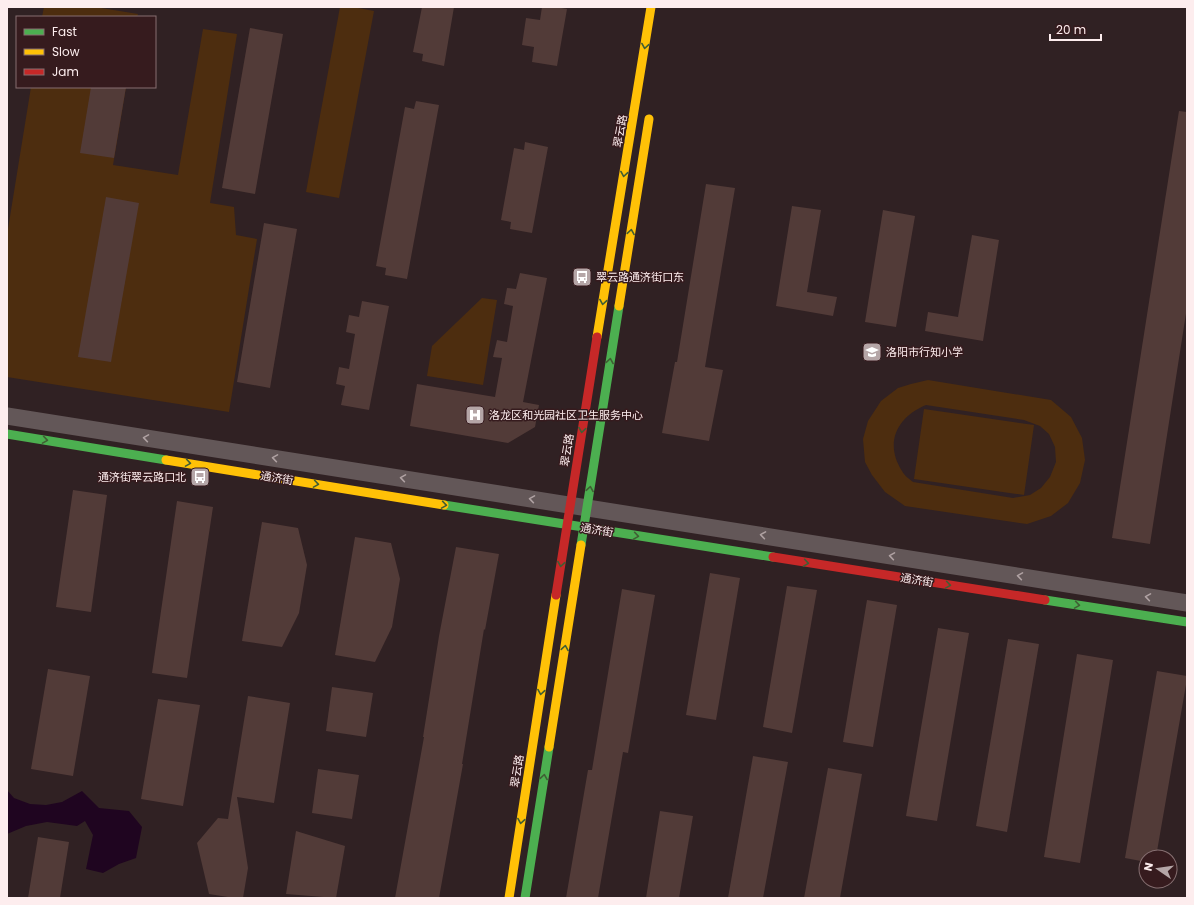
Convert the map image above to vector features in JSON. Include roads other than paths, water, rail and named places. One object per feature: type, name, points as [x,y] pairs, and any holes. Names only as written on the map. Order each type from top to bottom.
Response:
[{"type":"street","name":"翠云路","points":[[509,898],[570,505],[652,7]]},
{"type":"street","points":[[525,898],[651,109]]},
{"type":"street","name":"通济街","points":[[7,416],[1187,603]]},
{"type":"street","name":"通济街","points":[[7,434],[584,528],[1187,622]]},
{"type":"place","name":"翠云路通济街口东","points":[[582,277]]},
{"type":"place","name":"洛阳市行知小学","points":[[872,352]]},
{"type":"place","name":"洛龙区和光园社区卫生服务中心","points":[[475,415]]},
{"type":"place","name":"通济街翠云路口北","points":[[200,477]]}]
